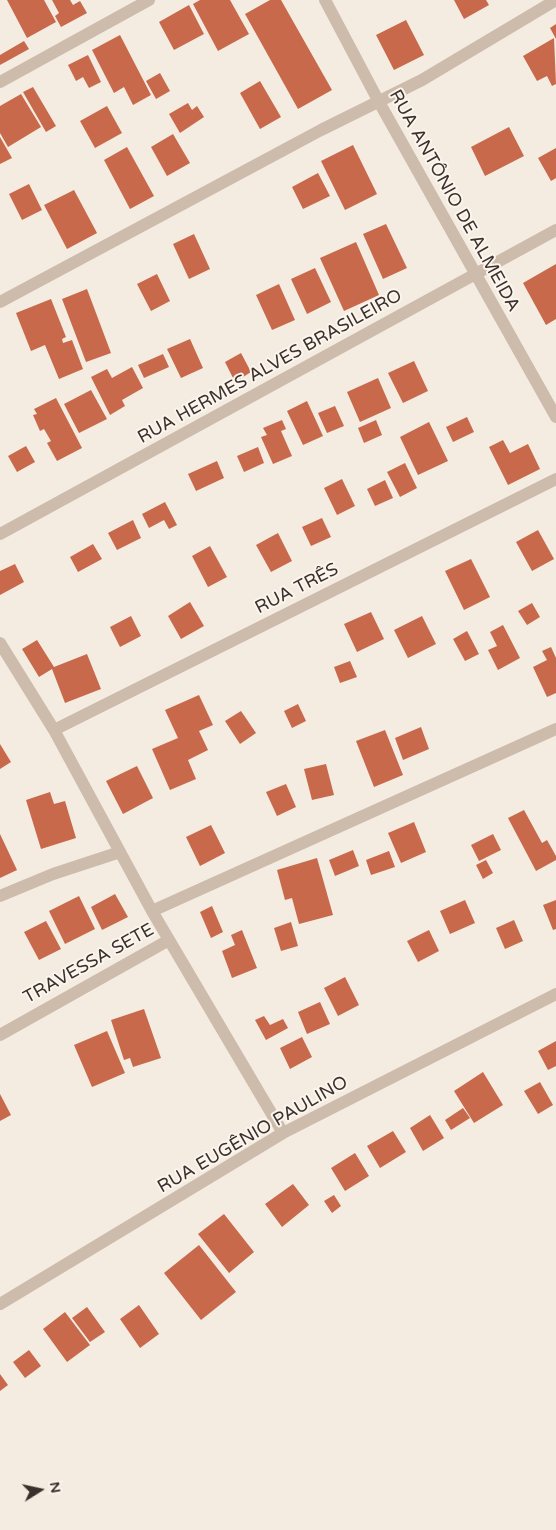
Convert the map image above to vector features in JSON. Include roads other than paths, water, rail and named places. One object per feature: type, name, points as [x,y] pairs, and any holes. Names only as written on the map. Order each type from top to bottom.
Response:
[{"type":"street","points":[[0,82],[149,0]]},
{"type":"street","name":"RUA ANTÔNIO DE ALMEIDA","points":[[324,0],[379,102],[556,417]]},
{"type":"street","points":[[0,302],[321,130],[379,102],[556,0]]},
{"type":"street","name":"RUA HERMES ALVES BRASILEIRO","points":[[0,534],[476,276],[556,230]]},
{"type":"street","name":"RUA TRÊS","points":[[54,730],[556,480]]},
{"type":"street","points":[[0,643],[54,730],[152,911],[283,1133]]},
{"type":"street","points":[[152,911],[556,729]]},
{"type":"street","points":[[0,896],[53,874],[120,852]]},
{"type":"street","name":"TRAVESSA SETE","points":[[0,1035],[169,940]]},
{"type":"street","name":"RUA EUGÊNIO PAULINO","points":[[0,1304],[283,1133],[556,994]]}]
